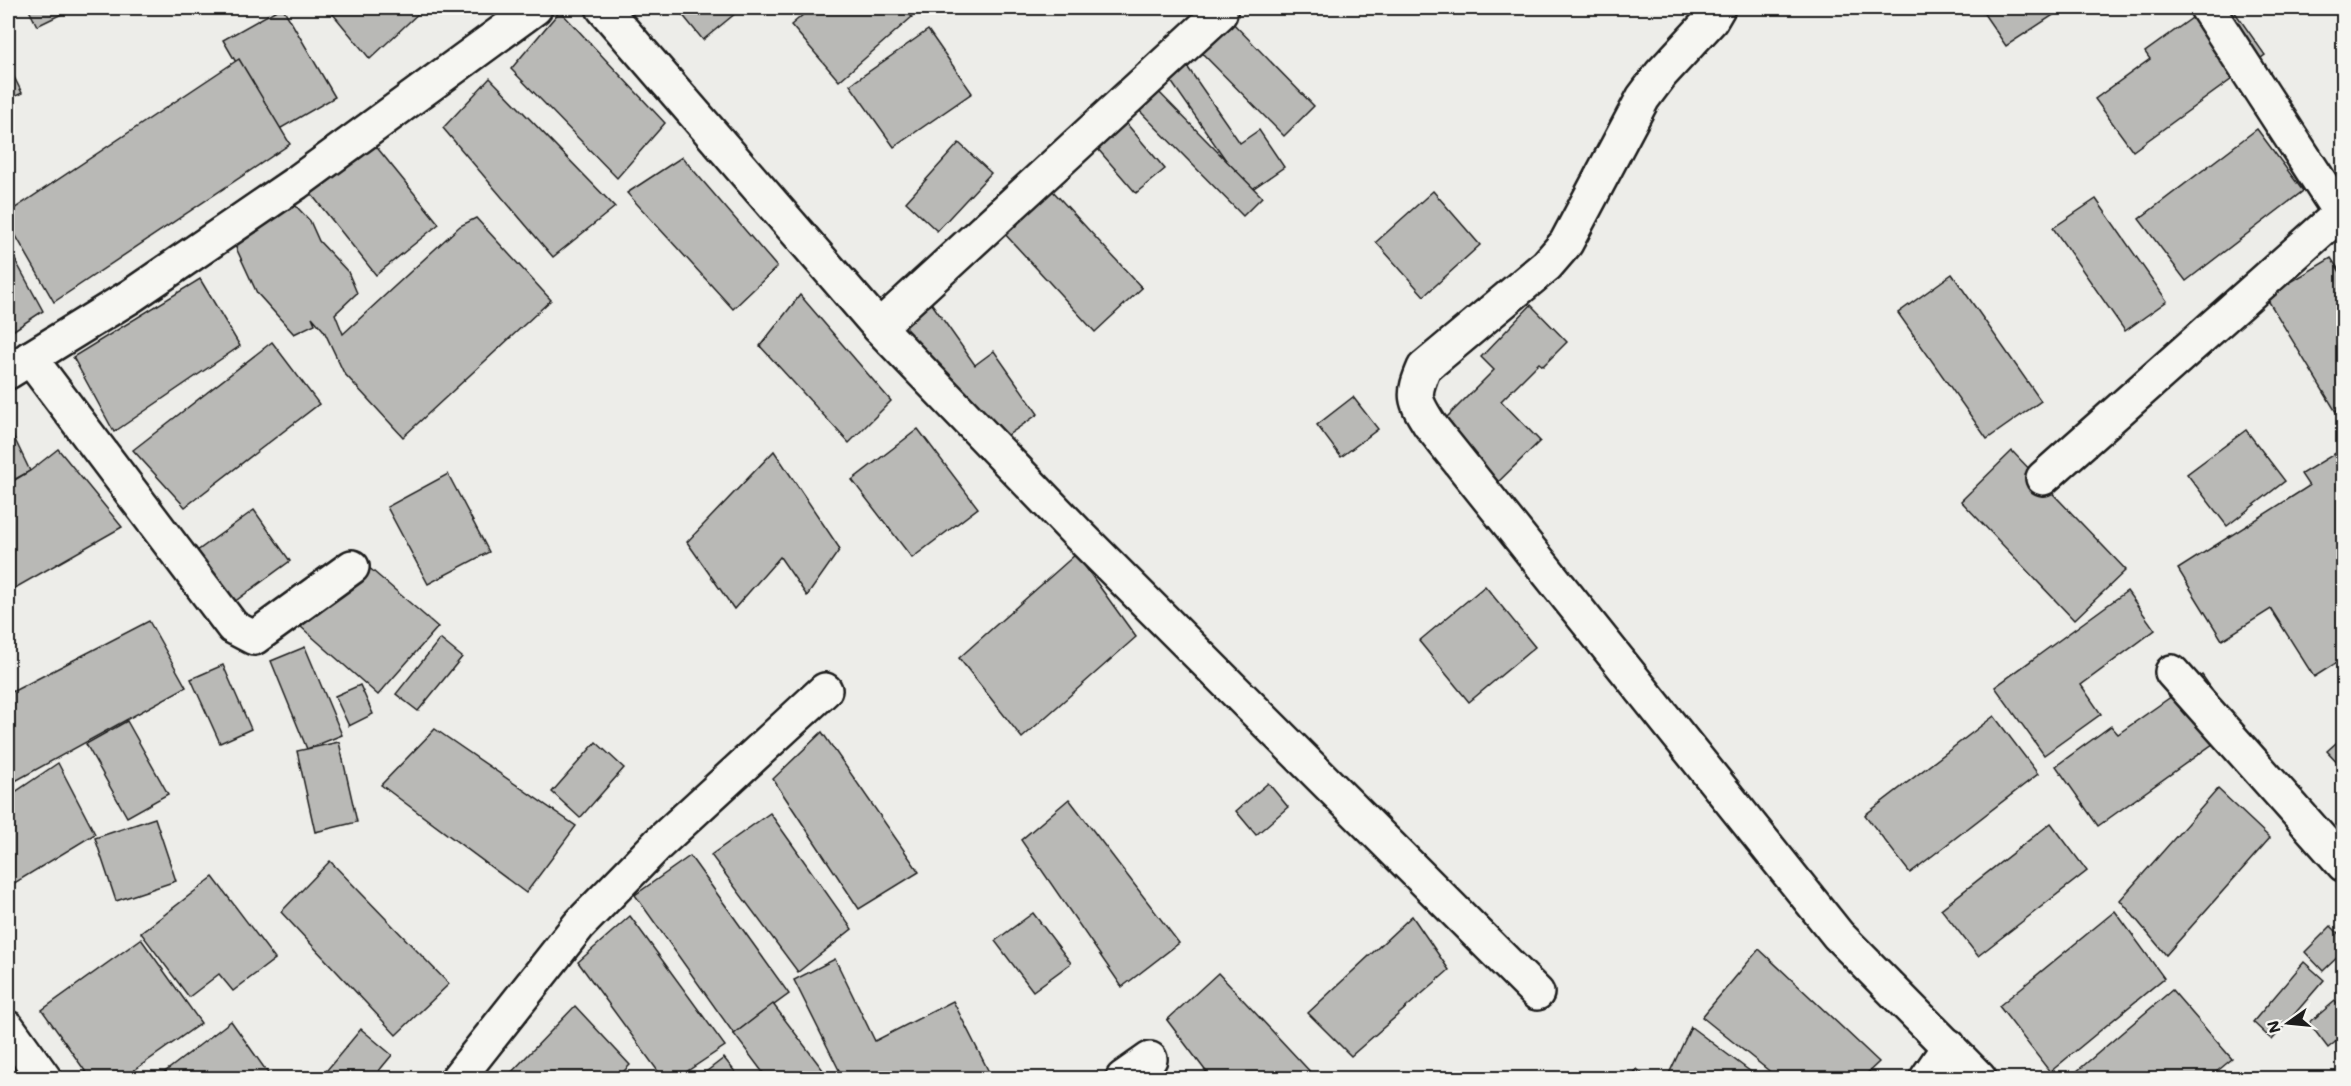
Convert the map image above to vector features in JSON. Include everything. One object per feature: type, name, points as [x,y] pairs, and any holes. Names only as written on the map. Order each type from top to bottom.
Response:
[{"type":"street","points":[[352,567],[254,638],[233,627],[19,365],[131,296],[296,183],[535,8]]},
{"type":"street","points":[[603,8],[879,327],[1079,535],[1537,993]]},
{"type":"street","points":[[1718,8],[1711,20],[1642,98],[1566,243],[1547,265],[1424,368],[1415,388],[1417,404],[1430,425],[1838,935],[1979,1078]]},
{"type":"street","points":[[2043,478],[2342,211],[2207,8]]},
{"type":"street","points":[[879,327],[1220,13]]},
{"type":"street","points":[[2172,672],[2343,865]]},
{"type":"street","points":[[458,1078],[579,925],[658,844],[825,690]]},
{"type":"street","points":[[8,1028],[44,1078]]},
{"type":"street","points":[[1927,1078],[1948,1046]]},
{"type":"street","points":[[1123,1078],[1150,1059]]},
{"type":"building","points":[[28,8],[74,8],[37,26]]},
{"type":"building","points":[[283,8],[335,97],[276,131],[223,40]]},
{"type":"building","points":[[328,8],[424,8],[370,59]]},
{"type":"building","points":[[677,8],[742,8],[703,40]]},
{"type":"building","points":[[811,8],[904,8],[912,17],[839,81],[791,25]]},
{"type":"building","points":[[1980,8],[2064,8],[2006,46]]},
{"type":"building","points":[[2206,8],[2232,8],[2265,55],[2133,151],[2095,99],[2150,59],[2145,52]]},
{"type":"building","points":[[560,11],[665,123],[617,178],[511,69]]},
{"type":"building","points":[[1225,15],[1314,106],[1284,136],[1195,46]]},
{"type":"building","points":[[928,30],[972,93],[894,147],[850,85]]},
{"type":"building","points":[[239,59],[290,144],[54,302],[8,222],[8,213]]},
{"type":"building","points":[[1184,62],[1240,143],[1259,130],[1284,167],[1248,192],[1166,74]]},
{"type":"building","points":[[8,65],[22,93],[8,100]]},
{"type":"building","points":[[490,78],[615,207],[553,257],[443,128]]},
{"type":"building","points":[[1150,83],[1262,197],[1243,216],[1131,102]]},
{"type":"building","points":[[1126,123],[1165,169],[1136,193],[1097,148]]},
{"type":"building","points":[[2257,129],[2303,191],[2186,281],[2139,219]]},
{"type":"building","points":[[366,134],[439,224],[376,275],[304,185]]},
{"type":"building","points":[[959,143],[991,173],[937,231],[906,202]]},
{"type":"building","points":[[682,157],[777,267],[733,309],[627,193]]},
{"type":"building","points":[[1040,177],[1142,288],[1095,332],[993,221]]},
{"type":"building","points":[[1433,191],[1480,245],[1424,296],[1376,242]]},
{"type":"building","points":[[2096,199],[2167,301],[2125,331],[2053,228]]},
{"type":"building","points":[[296,206],[310,221],[319,241],[348,272],[357,293],[335,314],[343,334],[460,226],[476,218],[551,300],[403,437],[344,373],[324,331],[312,317],[315,324],[294,334],[257,293],[231,237]]},
{"type":"building","points":[[8,247],[43,311],[8,334]]},
{"type":"building","points":[[2331,258],[2344,278],[2344,407],[2336,412],[2266,297]]},
{"type":"building","points":[[1952,274],[2041,401],[1987,439],[1898,313]]},
{"type":"building","points":[[200,279],[240,346],[114,432],[73,357]]},
{"type":"building","points":[[800,295],[891,401],[849,443],[760,346]]},
{"type":"building","points":[[932,304],[975,365],[994,351],[1038,414],[981,454],[895,331]]},
{"type":"building","points":[[1531,305],[1567,342],[1543,366],[1539,363],[1501,401],[1540,441],[1494,486],[1436,428],[1494,370],[1481,357]]},
{"type":"building","points":[[272,342],[319,404],[185,507],[133,450]]},
{"type":"building","points":[[1353,397],[1378,429],[1341,457],[1317,425]]},
{"type":"building","points":[[8,425],[30,471],[8,483]]},
{"type":"building","points":[[918,429],[978,508],[912,558],[852,480]]},
{"type":"building","points":[[2246,430],[2285,481],[2227,526],[2187,474]]},
{"type":"building","points":[[2344,448],[2344,658],[2314,677],[2271,609],[2222,640],[2178,569],[2309,486],[2301,474]]},
{"type":"building","points":[[58,449],[122,527],[8,592],[8,484],[30,471]]},
{"type":"building","points":[[774,451],[840,549],[807,596],[780,557],[734,609],[687,542]]},
{"type":"building","points":[[2012,451],[2126,570],[2074,620],[1961,501]]},
{"type":"building","points":[[448,474],[489,552],[428,584],[387,507]]},
{"type":"building","points":[[254,510],[290,561],[230,605],[193,554]]},
{"type":"building","points":[[1076,554],[1136,637],[1022,738],[959,658]]},
{"type":"building","points":[[359,559],[438,627],[378,695],[301,627]]},
{"type":"building","points":[[1485,586],[1535,647],[1469,702],[1419,641]]},
{"type":"building","points":[[2127,591],[2155,630],[2081,685],[2101,714],[2044,755],[1995,687]]},
{"type":"building","points":[[149,621],[186,687],[8,785],[8,694]]},
{"type":"building","points":[[440,639],[462,657],[418,711],[396,694]]},
{"type":"building","points":[[305,647],[342,735],[307,749],[271,661]]},
{"type":"building","points":[[223,665],[251,729],[220,743],[191,679]]},
{"type":"building","points":[[2202,675],[2238,726],[2098,826],[2056,766],[2111,726],[2118,734]]},
{"type":"building","points":[[360,685],[373,714],[349,726],[335,696]]},
{"type":"building","points":[[1994,716],[2038,774],[1910,873],[1865,815]]},
{"type":"building","points":[[127,721],[168,794],[127,817],[86,744]]},
{"type":"building","points":[[435,729],[576,826],[526,893],[381,785]]},
{"type":"building","points":[[822,732],[919,872],[859,909],[773,779]]},
{"type":"building","points":[[2344,736],[2344,769],[2327,751]]},
{"type":"building","points":[[339,742],[357,822],[315,832],[297,751]]},
{"type":"building","points":[[596,742],[624,768],[580,818],[552,792]]},
{"type":"building","points":[[58,763],[95,834],[8,887],[8,797]]},
{"type":"building","points":[[1268,783],[1288,807],[1256,835],[1236,811]]},
{"type":"building","points":[[2218,789],[2270,838],[2166,955],[2120,900]]},
{"type":"building","points":[[1069,799],[1179,943],[1122,987],[1021,840]]},
{"type":"building","points":[[770,813],[852,929],[798,972],[711,855]]},
{"type":"building","points":[[155,818],[176,881],[116,901],[95,838]]},
{"type":"building","points":[[2051,823],[2087,871],[1978,956],[1941,909]]},
{"type":"building","points":[[690,856],[789,994],[734,1034],[635,895]]},
{"type":"building","points":[[330,861],[449,984],[396,1035],[281,912]]},
{"type":"building","points":[[213,877],[275,959],[233,991],[219,974],[189,997],[141,933]]},
{"type":"building","points":[[2115,911],[2164,978],[2050,1072],[1999,1006]]},
{"type":"building","points":[[1033,913],[1071,963],[1033,991],[995,941]]},
{"type":"building","points":[[630,916],[725,1046],[677,1078],[663,1078],[578,962]]},
{"type":"building","points":[[1412,916],[1449,970],[1351,1056],[1308,1013]]},
{"type":"building","points":[[2331,926],[2344,939],[2344,951],[2323,971],[2305,952]]},
{"type":"building","points":[[141,939],[201,1023],[123,1078],[90,1078],[42,1010]]},
{"type":"building","points":[[1759,949],[1879,1062],[1862,1078],[1778,1078],[1702,1017]]},
{"type":"building","points":[[835,959],[875,1041],[953,1001],[992,1078],[843,1078],[794,980]]},
{"type":"building","points":[[2304,962],[2324,980],[2272,1040],[2253,1022]]},
{"type":"building","points":[[1218,973],[1316,1078],[1211,1078],[1167,1020]]},
{"type":"building","points":[[2172,990],[2232,1059],[2209,1078],[2069,1078]]},
{"type":"building","points":[[2335,1001],[2344,1011],[2344,1035],[2328,1048],[2309,1023]]},
{"type":"building","points":[[773,1004],[829,1078],[767,1078],[734,1034]]},
{"type":"building","points":[[575,1006],[630,1065],[617,1078],[506,1078]]},
{"type":"building","points":[[231,1021],[270,1076],[267,1078],[157,1078]]},
{"type":"building","points":[[1691,1027],[1759,1078],[1667,1078]]},
{"type":"building","points":[[361,1029],[392,1055],[373,1078],[325,1078],[322,1076]]},
{"type":"building","points":[[724,1058],[740,1078],[698,1078]]},
{"type":"building","points":[[1637,1069],[1647,1078],[1629,1078]]}]
